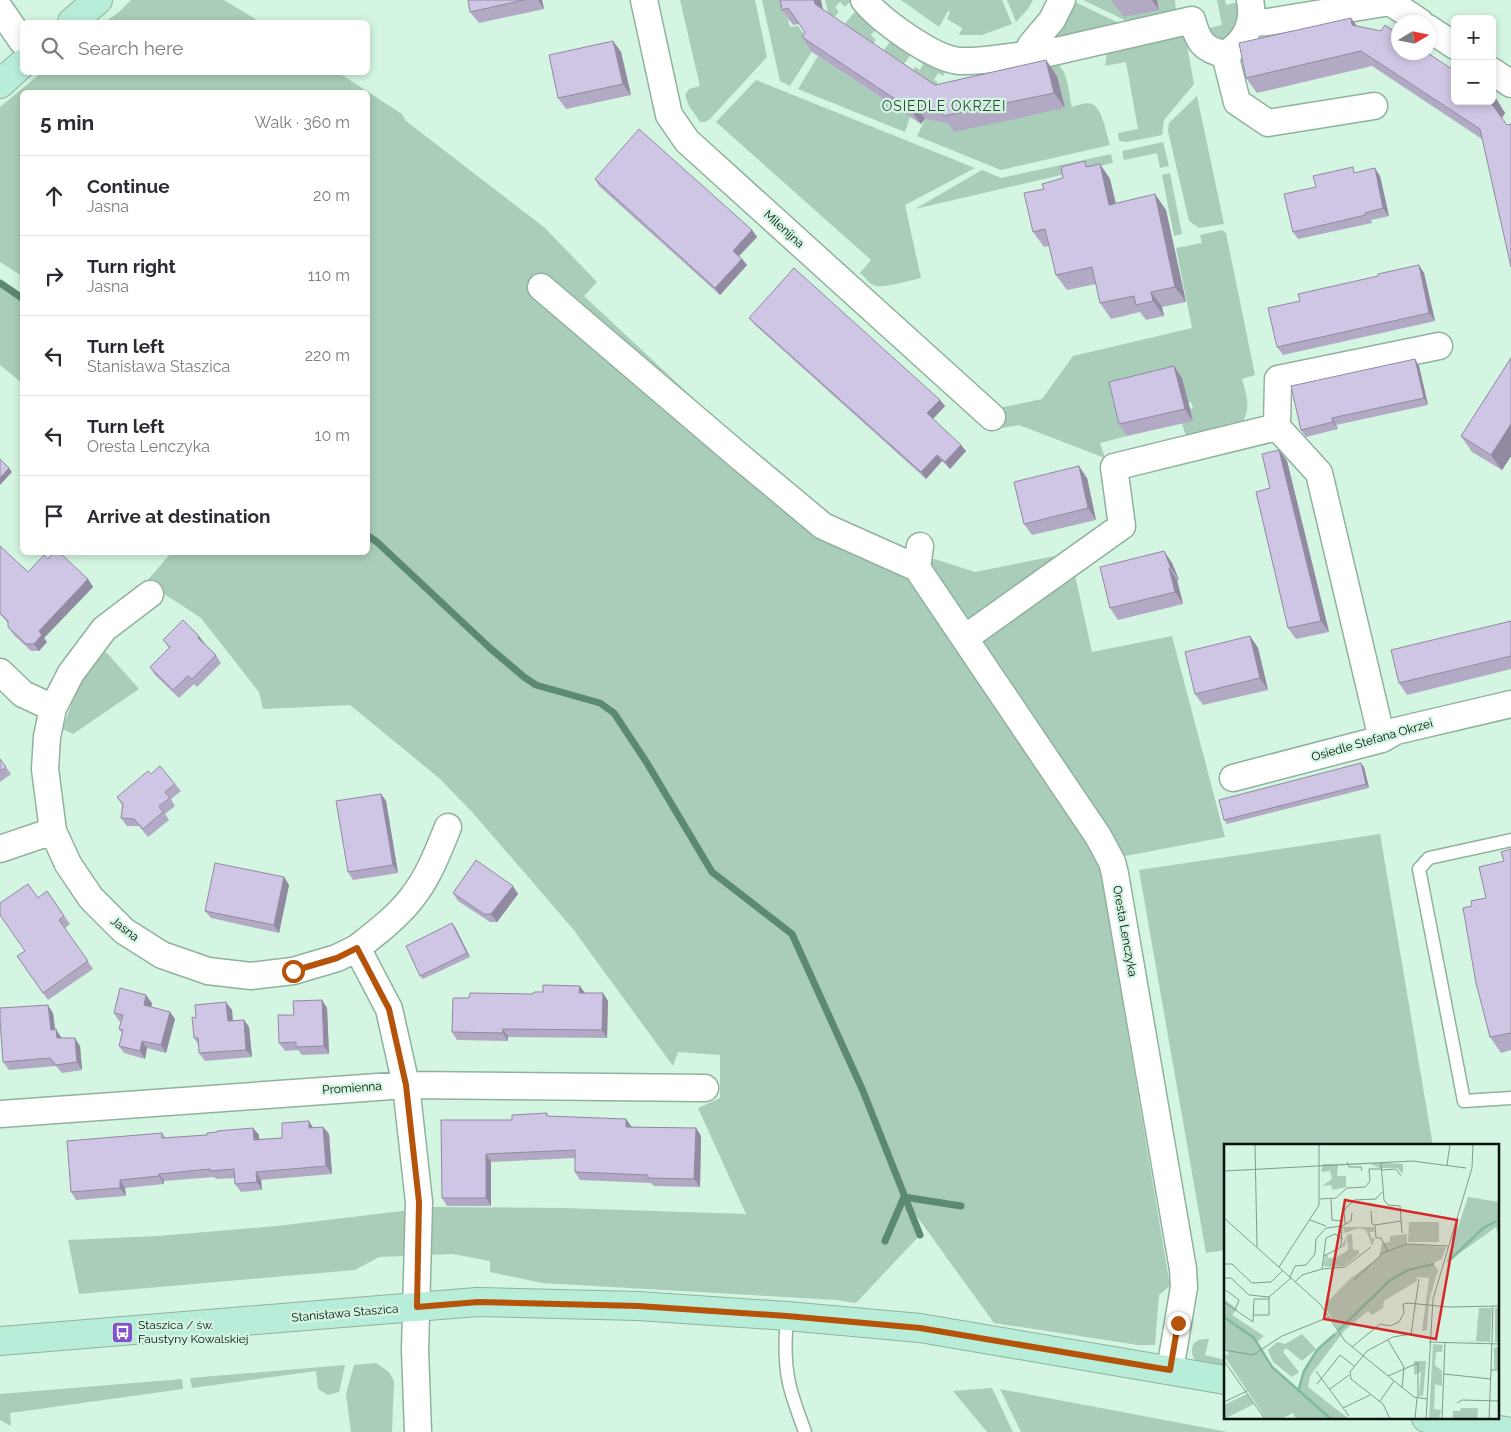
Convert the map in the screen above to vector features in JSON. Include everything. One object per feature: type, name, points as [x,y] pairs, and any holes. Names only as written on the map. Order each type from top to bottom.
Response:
[{"type":"street","points":[[74,20],[98,0]]},
{"type":"street","name":"Milenijna","points":[[644,0],[670,115],[687,141],[992,418]]},
{"type":"street","points":[[864,0],[893,27],[924,48],[958,61],[1048,53],[1190,10],[1196,34],[1203,45],[1214,52],[1225,54],[1234,49],[1241,41],[1250,11],[1268,22],[1390,2],[1410,15]]},
{"type":"street","points":[[1027,54],[1052,20],[1062,0]]},
{"type":"street","points":[[0,9],[20,39]]},
{"type":"street","points":[[1436,33],[1451,43]]},
{"type":"street","points":[[1225,54],[1237,102],[1268,123],[1374,106]]},
{"type":"street","points":[[0,84],[20,66]]},
{"type":"street","points":[[1496,74],[1511,84]]},
{"type":"street","name":"Oresta Lenczyka","points":[[542,287],[823,526],[918,557],[965,638],[1098,836],[1112,862],[1126,933],[1183,1269],[1184,1287],[1170,1370]]},
{"type":"street","points":[[1382,739],[1319,474],[1277,427],[1278,380],[1439,346]]},
{"type":"street","points":[[965,638],[1122,526],[1114,467],[1277,427]]},
{"type":"street","name":"Jasna","points":[[150,594],[104,629],[72,673],[53,708],[47,737],[45,769],[53,831],[68,864],[90,898],[124,931],[162,955],[208,970],[251,976],[293,971],[337,958],[357,948],[397,914],[412,898],[435,861],[448,827]]},
{"type":"street","points":[[0,672],[23,694],[53,708]]},
{"type":"street","name":"Osiedle Stefana Okrzei","points":[[1233,778],[1382,739],[1396,731],[1511,704]]},
{"type":"street","points":[[0,849],[53,831]]},
{"type":"street","points":[[357,948],[389,1009],[406,1085],[419,1202],[415,1350],[418,1432]]},
{"type":"street","name":"Promienna","points":[[0,1114],[406,1085],[705,1088]]},
{"type":"street","name":"Stanisława Staszica","points":[[0,1341],[478,1302],[638,1306],[787,1316],[920,1328],[1224,1380]]},
{"type":"street","points":[[1438,1420],[1511,1432]]},
{"type":"lane","points":[[1511,840],[1429,858],[1419,869],[1464,1101],[1511,1098]]},
{"type":"lane","points":[[787,1316],[785,1345],[787,1371],[791,1391],[805,1432]]},
{"type":"green space","points":[[131,0],[224,0],[257,20],[108,20]]},
{"type":"green space","points":[[680,0],[755,0],[767,57],[710,119],[705,122],[700,122],[689,106],[685,95],[689,89],[700,86]]},
{"type":"green space","points":[[762,0],[783,0],[790,27],[798,26],[814,48],[790,86],[780,81]]},
{"type":"green space","points":[[825,0],[852,0],[845,7],[840,2],[835,7],[839,12],[830,21]]},
{"type":"green space","points":[[901,0],[1002,0],[1012,24],[982,35],[959,35],[962,28],[947,19],[950,12],[948,11],[939,27]]},
{"type":"green space","points":[[1007,0],[1033,0],[1028,9],[1016,22]]},
{"type":"green space","points":[[1083,0],[1120,0],[1159,10],[1157,0],[1175,0],[1176,11],[1135,25]]},
{"type":"green space","points":[[1217,0],[1225,0],[1226,5],[1242,1],[1241,19],[1225,42],[1216,42],[1205,29],[1222,25]]},
{"type":"green space","points":[[1073,1],[1127,27],[1056,43],[1048,36]]},
{"type":"green space","points":[[859,7],[876,29],[871,35],[876,40],[870,47],[842,27]]},
{"type":"green space","points":[[1181,33],[1187,37],[1190,44],[1187,45],[1194,84],[1164,120],[1162,135],[1126,142],[1119,141],[1118,133],[1138,129],[1126,62],[1105,66],[1107,53]]},
{"type":"green space","points":[[892,39],[912,53],[901,68],[881,54]]},
{"type":"green space","points":[[818,56],[910,117],[905,132],[798,89]]},
{"type":"green space","points":[[920,57],[948,67],[943,76],[938,73],[934,80],[938,82],[933,90],[911,75],[915,67],[920,70],[923,64],[918,61]]},
{"type":"green space","points":[[1036,61],[1054,63],[1060,67],[1066,76],[1072,107],[1088,103],[1096,106],[1106,129],[1110,145],[1001,170],[917,136],[925,119],[953,125],[1065,108],[1056,73],[1039,76]]},
{"type":"green space","points":[[39,75],[342,75],[365,90],[20,90]]},
{"type":"green space","points":[[756,80],[975,168],[905,205],[921,278],[885,286],[872,284],[860,273],[871,260],[716,122]]},
{"type":"green space","points":[[20,90],[20,275],[0,262],[0,107]]},
{"type":"green space","points":[[370,93],[402,114],[406,121],[545,228],[597,282],[584,296],[813,510],[878,541],[975,572],[1070,553],[1092,652],[1172,636],[1225,837],[1099,861],[1170,1286],[1159,1295],[1155,1345],[1138,1345],[994,1323],[905,1200],[920,1235],[856,1303],[836,1300],[542,1283],[490,1272],[490,1261],[453,1254],[379,1257],[355,1270],[79,1294],[68,1240],[158,1236],[277,1226],[435,1207],[564,1208],[746,1214],[698,1108],[720,1098],[720,1055],[678,1052],[673,1066],[573,929],[473,813],[439,778],[350,705],[263,709],[259,692],[201,618],[146,582],[169,555],[370,555]]},
{"type":"green space","points":[[1197,96],[1224,224],[1199,228],[1189,221],[1168,131],[1169,123]]},
{"type":"green space","points":[[1163,142],[1169,166],[1160,168],[1157,153],[1124,160],[1122,151]]},
{"type":"green space","points":[[1111,154],[1113,163],[915,209],[982,170],[1001,178]]},
{"type":"green space","points":[[1170,173],[1182,234],[1174,236],[1162,175]]},
{"type":"green space","points":[[1222,230],[1226,233],[1255,375],[1242,379],[1246,393],[1247,409],[1240,428],[1187,440],[1182,423],[1193,421],[1190,409],[1193,408],[1191,402],[1188,403],[1182,378],[1117,394],[1127,436],[1100,443],[1105,458],[1019,425],[1002,428],[995,418],[999,408],[1042,399],[1073,356],[1192,328],[1176,248],[1202,243],[1200,235]]},
{"type":"green space","points":[[0,283],[20,297],[20,381],[0,365]]},
{"type":"green space","points":[[101,650],[107,653],[139,689],[73,734],[63,729],[66,718],[83,679]]},
{"type":"green space","points":[[1380,834],[1433,1144],[1224,1144],[1224,1250],[1206,1253],[1139,870]]},
{"type":"green space","points":[[1209,1339],[1205,1355],[1224,1360],[1224,1366],[1197,1361],[1193,1357],[1193,1345],[1200,1340]]},
{"type":"green space","points":[[376,1363],[389,1372],[394,1381],[392,1432],[351,1432],[346,1394],[354,1365]]},
{"type":"green space","points":[[345,1365],[339,1392],[328,1395],[318,1389],[316,1371],[192,1388],[190,1378]]},
{"type":"green space","points":[[182,1379],[183,1389],[10,1413],[11,1426],[0,1420],[0,1394]]},
{"type":"green space","points":[[992,1388],[1013,1432],[987,1432],[953,1391]]},
{"type":"green space","points":[[1000,1389],[1228,1432],[1021,1432]]},
{"type":"building","points":[[468,0],[524,0],[470,12]]},
{"type":"building","points":[[780,0],[814,0],[815,4],[935,85],[1046,60],[1054,93],[943,116],[942,110],[915,104],[910,109],[802,37],[805,32],[788,8],[782,10]]},
{"type":"building","points":[[1351,18],[1352,25],[1381,31],[1385,25],[1391,29],[1391,60],[1436,59],[1451,68],[1451,105],[1492,105],[1507,125],[1511,124],[1511,267],[1480,129],[1361,51],[1246,78],[1239,43]]},
{"type":"building","points":[[613,41],[623,84],[558,98],[549,55]]},
{"type":"building","points":[[639,129],[752,230],[733,251],[742,259],[715,288],[595,179]]},
{"type":"building","points":[[1085,161],[1086,167],[1100,164],[1109,205],[1155,194],[1175,287],[1151,292],[1153,301],[1136,305],[1134,296],[1100,303],[1092,267],[1056,275],[1045,229],[1033,232],[1024,193],[1044,189],[1042,184],[1063,178],[1061,167]]},
{"type":"building","points":[[1353,167],[1354,173],[1375,168],[1383,208],[1365,213],[1366,215],[1293,232],[1284,194],[1316,187],[1313,176]]},
{"type":"building","points":[[1419,265],[1429,313],[1277,347],[1268,308],[1300,301],[1298,294]]},
{"type":"building","points":[[794,268],[940,400],[927,413],[961,445],[945,462],[937,455],[921,472],[749,318]]},
{"type":"building","points":[[1511,358],[1511,424],[1491,455],[1461,436]]},
{"type":"building","points":[[1415,359],[1424,398],[1332,418],[1333,422],[1301,430],[1291,386]]},
{"type":"building","points":[[1174,366],[1185,409],[1119,424],[1109,382]]},
{"type":"building","points":[[1279,450],[1321,621],[1288,628],[1256,492],[1270,488],[1262,454]]},
{"type":"building","points":[[0,459],[9,468],[0,478]]},
{"type":"building","points":[[1079,466],[1088,508],[1024,524],[1014,482]]},
{"type":"building","points":[[0,546],[28,572],[44,555],[48,559],[51,555],[62,555],[88,579],[39,631],[42,635],[34,644],[26,644],[8,627],[8,621],[0,613]]},
{"type":"building","points":[[1164,551],[1171,568],[1169,568],[1175,592],[1110,608],[1100,567]]},
{"type":"building","points":[[183,620],[216,655],[192,679],[188,676],[173,690],[150,667],[170,647],[163,640]]},
{"type":"building","points":[[1511,621],[1511,656],[1399,683],[1391,650]]},
{"type":"building","points":[[1250,636],[1260,678],[1195,694],[1185,652]]},
{"type":"building","points":[[0,759],[6,767],[0,771]]},
{"type":"building","points":[[1361,763],[1366,784],[1224,820],[1219,800]]},
{"type":"building","points":[[160,766],[175,784],[165,792],[170,798],[159,806],[163,812],[143,829],[134,819],[121,818],[123,804],[117,797],[148,771],[151,774]]},
{"type":"building","points":[[381,794],[393,865],[348,872],[336,801]]},
{"type":"building","points":[[1511,849],[1511,1033],[1490,1037],[1476,983],[1463,908],[1472,906],[1471,901],[1486,898],[1479,867],[1504,861],[1501,852]]},
{"type":"building","points":[[476,860],[513,886],[491,914],[484,914],[453,893]]},
{"type":"building","points":[[215,863],[284,877],[274,925],[205,911]]},
{"type":"building","points":[[28,884],[38,898],[47,891],[64,916],[59,920],[88,961],[43,993],[17,956],[25,951],[0,915],[0,903]]},
{"type":"building","points":[[452,923],[467,953],[420,976],[406,946]]},
{"type":"building","points":[[543,985],[580,986],[579,993],[603,993],[602,1030],[503,1029],[503,1033],[452,1032],[453,998],[469,998],[470,993],[533,994],[534,992],[543,992]]},
{"type":"building","points":[[120,988],[146,995],[144,1005],[170,1012],[161,1045],[142,1041],[140,1051],[119,1046],[123,1030],[119,1029],[123,1015],[114,1013]]},
{"type":"building","points":[[322,1000],[324,1046],[296,1047],[296,1042],[279,1043],[278,1015],[294,1015],[293,1001]]},
{"type":"building","points":[[226,1002],[228,1021],[244,1020],[246,1050],[199,1053],[198,1038],[194,1038],[192,1017],[196,1018],[195,1005]]},
{"type":"building","points":[[48,1005],[51,1030],[56,1029],[57,1038],[75,1038],[77,1062],[56,1065],[50,1058],[3,1062],[0,1008]]},
{"type":"building","points":[[547,1113],[547,1116],[626,1119],[626,1127],[696,1128],[694,1179],[648,1178],[648,1175],[575,1172],[575,1150],[486,1154],[486,1198],[442,1198],[441,1120],[512,1120],[512,1115]]},
{"type":"building","points":[[309,1121],[309,1128],[323,1127],[326,1166],[256,1172],[257,1182],[235,1184],[234,1169],[210,1171],[210,1169],[159,1174],[159,1176],[120,1180],[120,1188],[71,1192],[67,1141],[162,1133],[162,1138],[207,1135],[207,1133],[217,1131],[253,1128],[254,1140],[282,1138],[282,1123]]},
{"type":"waterway","points":[[0,283],[20,297]]},
{"type":"waterway","points":[[370,537],[524,677],[536,685],[600,703],[614,713],[647,763],[712,872],[792,934],[863,1091],[920,1235]]},
{"type":"waterway","points":[[885,1241],[904,1197],[961,1206]]},
{"type":"place","name":"Staszica / św. Faustyny Kowalskiej","points":[[122,1332]]},
{"type":"district","name":"OSIEDLE OKRZEI","points":[[944,106]]},
{"type":"route","points":[[293,971],[337,958],[357,948],[389,1009],[406,1085],[419,1202],[417,1307],[478,1302],[638,1306],[787,1316],[920,1328],[1170,1370],[1178,1323]]}]
